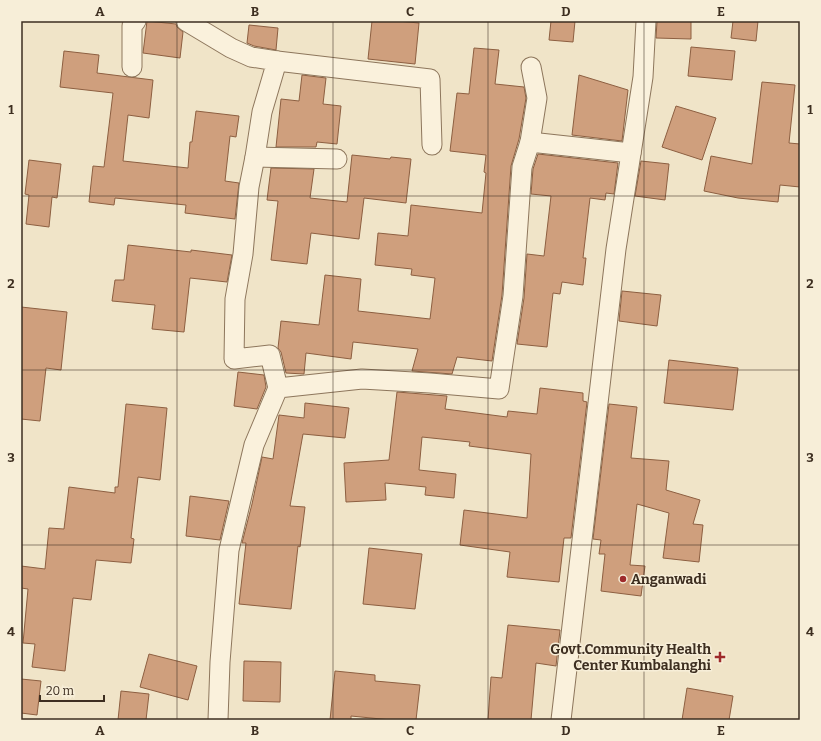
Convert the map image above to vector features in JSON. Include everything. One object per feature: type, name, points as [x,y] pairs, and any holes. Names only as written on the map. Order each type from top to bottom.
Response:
[{"type":"street","points":[[132,68],[132,26],[136,21]]},
{"type":"street","points":[[186,21],[231,48],[251,57],[430,79],[432,146]]},
{"type":"street","points":[[561,720],[616,249],[643,77],[646,21]]},
{"type":"street","points":[[218,720],[220,662],[228,550],[254,446],[278,388],[270,355],[234,359],[235,299],[243,254],[249,187],[262,112],[277,61]]},
{"type":"street","points":[[278,388],[362,379],[499,389],[513,296],[522,167],[530,142],[537,98],[531,67]]},
{"type":"street","points":[[530,142],[631,153]]},
{"type":"street","points":[[255,157],[337,159]]},
{"type":"building","points":[[147,21],[176,24],[177,27],[183,32],[180,58],[143,53]]},
{"type":"building","points":[[372,21],[419,23],[415,64],[368,59]]},
{"type":"building","points":[[551,21],[575,21],[573,42],[549,40]]},
{"type":"building","points":[[657,21],[691,21],[691,39],[656,38]]},
{"type":"building","points":[[733,21],[758,21],[756,41],[731,38]]},
{"type":"building","points":[[249,25],[278,28],[276,50],[254,46],[247,43]]},
{"type":"building","points":[[691,47],[735,51],[732,80],[688,76]]},
{"type":"building","points":[[474,48],[499,50],[495,84],[524,87],[526,98],[519,139],[511,166],[502,295],[492,361],[457,357],[452,374],[412,371],[418,349],[353,342],[351,359],[306,353],[304,374],[286,373],[281,352],[278,348],[281,321],[319,325],[325,275],[361,279],[358,311],[430,319],[435,278],[411,275],[412,269],[375,265],[378,233],[408,236],[411,205],[482,213],[486,173],[484,172],[486,155],[450,151],[457,93],[469,94]]},
{"type":"building","points":[[64,51],[99,55],[97,73],[153,80],[149,118],[128,115],[123,161],[188,168],[190,142],[192,142],[196,111],[239,116],[236,137],[230,136],[225,181],[239,183],[235,219],[185,213],[186,205],[115,198],[114,205],[89,202],[93,166],[104,167],[113,93],[60,87]]},
{"type":"building","points":[[302,75],[326,78],[323,104],[341,106],[337,144],[317,142],[316,147],[276,147],[281,99],[299,101]]},
{"type":"building","points":[[579,75],[628,90],[622,141],[572,135]]},
{"type":"building","points":[[762,82],[795,85],[789,143],[800,144],[800,187],[780,185],[778,202],[738,198],[704,191],[711,156],[752,164]]},
{"type":"building","points":[[676,106],[716,118],[702,160],[662,147]]},
{"type":"building","points":[[538,154],[618,163],[614,194],[606,193],[605,200],[590,198],[583,258],[586,258],[583,285],[562,282],[560,294],[553,293],[547,347],[517,344],[524,298],[527,254],[544,256],[551,196],[531,194],[533,169]]},
{"type":"building","points":[[352,155],[390,159],[391,157],[411,159],[406,203],[364,198],[359,239],[311,233],[307,264],[271,260],[278,201],[267,200],[271,168],[314,169],[310,198],[347,202]]},
{"type":"building","points":[[29,160],[61,164],[57,198],[52,197],[49,227],[26,224],[29,195],[25,194]]},
{"type":"building","points":[[641,161],[669,164],[665,200],[635,196]]},
{"type":"building","points":[[128,245],[232,255],[227,282],[190,278],[184,332],[152,329],[155,305],[112,301],[115,280],[124,280]]},
{"type":"building","points":[[622,291],[661,295],[657,326],[619,321]]},
{"type":"building","points":[[21,307],[67,312],[61,370],[46,368],[40,421],[21,419]]},
{"type":"building","points":[[669,360],[738,368],[733,410],[664,403]]},
{"type":"building","points":[[238,372],[264,375],[266,387],[257,409],[234,406]]},
{"type":"building","points":[[540,388],[583,393],[583,401],[587,402],[571,538],[564,538],[559,582],[507,577],[510,552],[460,545],[464,510],[527,518],[531,454],[469,446],[470,442],[422,437],[419,470],[456,474],[454,498],[425,495],[426,487],[385,483],[386,500],[346,502],[344,463],[389,460],[397,392],[447,396],[445,409],[507,417],[508,411],[537,414]]},
{"type":"building","points":[[305,403],[349,408],[345,438],[303,434],[290,506],[305,507],[300,547],[298,546],[291,609],[239,604],[246,543],[242,543],[262,457],[273,459],[279,415],[304,418]]},
{"type":"building","points":[[126,404],[167,408],[160,480],[138,477],[131,538],[134,539],[131,563],[96,560],[91,600],[73,598],[65,671],[32,667],[35,644],[23,643],[28,589],[21,588],[21,566],[45,569],[49,528],[64,529],[69,487],[115,493],[115,487],[118,487]]},
{"type":"building","points":[[609,404],[637,407],[631,458],[669,461],[666,490],[700,500],[693,524],[703,525],[699,562],[663,558],[669,513],[637,504],[630,565],[645,566],[641,596],[601,591],[605,554],[599,554],[601,540],[593,539]]},
{"type":"building","points":[[190,496],[229,501],[220,540],[186,536]]},
{"type":"building","points":[[369,548],[422,554],[415,609],[363,604]]},
{"type":"building","points":[[508,625],[560,630],[556,666],[536,663],[531,720],[488,720],[491,677],[502,678]]},
{"type":"building","points":[[149,654],[197,666],[188,700],[140,687]]},
{"type":"building","points":[[244,661],[281,662],[280,702],[243,701]]},
{"type":"building","points":[[335,671],[375,675],[375,681],[420,685],[416,720],[391,720],[351,716],[351,720],[330,720]]},
{"type":"building","points":[[21,679],[41,681],[37,715],[21,713]]},
{"type":"building","name":"Govt.Community Health Center Kumbalanghi","points":[[687,688],[733,696],[729,720],[682,720]]},
{"type":"building","points":[[121,691],[149,694],[146,720],[118,720]]},
{"type":"place","name":"Anganwadi","points":[[623,579]]},
{"type":"place","name":"Govt.Community Health Center Kumbalanghi","points":[[720,657]]}]
